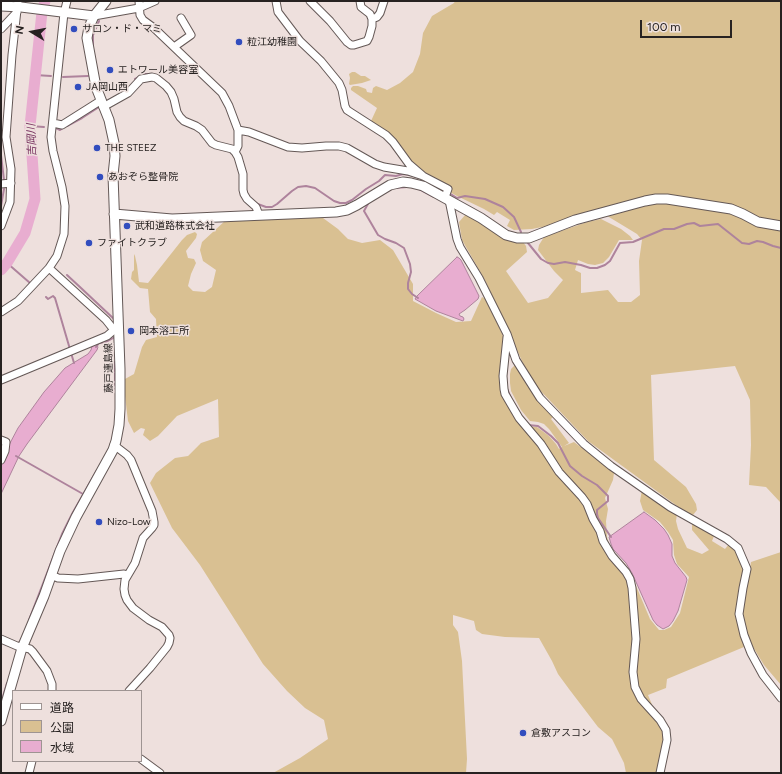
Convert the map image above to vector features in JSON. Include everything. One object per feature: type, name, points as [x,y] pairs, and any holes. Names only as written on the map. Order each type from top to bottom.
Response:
[{"type":"street","points":[[1,312],[18,301],[49,268],[57,256],[64,234],[65,206],[51,137],[63,12],[67,1]]},
{"type":"street","name":"藤戸連島線","points":[[1,721],[20,647],[60,551],[114,445],[119,425],[120,409],[116,330],[113,175],[115,156],[114,143],[112,132],[96,87],[87,38],[94,16],[106,1]]},
{"type":"street","points":[[1,6],[94,16],[155,1]]},
{"type":"street","points":[[276,1],[278,12],[300,41],[321,61],[339,83],[347,110],[386,135],[409,164],[423,176]]},
{"type":"street","points":[[310,1],[330,21],[347,42],[352,45],[367,40],[369,38],[372,26],[370,14],[361,7],[360,1]]},
{"type":"street","points":[[372,19],[380,13],[384,1]]},
{"type":"street","points":[[139,4],[140,16],[143,20],[174,46],[222,93],[230,106],[238,130],[239,142],[236,150],[243,174],[244,194],[256,207],[258,216]]},
{"type":"street","points":[[1,29],[19,7]]},
{"type":"street","points":[[1,226],[10,202],[11,169],[6,137],[12,55],[19,7]]},
{"type":"street","points":[[174,46],[191,35],[181,18]]},
{"type":"street","points":[[52,124],[62,125],[102,104],[128,93],[141,79],[152,77],[156,78],[171,92],[177,112],[184,121],[202,130],[216,146],[236,150]]},
{"type":"street","points":[[238,130],[249,132],[288,147],[302,148],[332,146],[347,148],[375,164],[399,175],[411,183],[447,195],[506,235],[517,238],[530,238],[575,220],[656,199],[667,199],[731,209],[758,222],[781,226]]},
{"type":"street","points":[[114,214],[172,218],[336,212],[347,210],[357,205],[390,185],[399,175],[408,171],[423,176],[448,189],[447,195],[460,247],[479,278],[507,334],[516,360],[540,398],[584,444],[611,466],[670,507],[727,539],[738,548],[747,568],[742,588],[739,614],[744,635],[751,653],[763,675],[781,698]]},
{"type":"street","points":[[1,184],[11,183]]},
{"type":"street","points":[[1,380],[106,336],[116,330],[49,268]]},
{"type":"street","points":[[507,334],[503,376],[506,394],[519,418],[541,444],[559,472],[587,504],[600,531],[603,541],[612,556],[630,579],[636,639],[633,672],[635,687],[641,699],[660,720],[666,730],[667,740],[660,773]]},
{"type":"street","points":[[1,460],[4,444]]},
{"type":"street","points":[[114,445],[131,460],[152,511],[154,522],[152,528],[143,538],[135,563],[125,580],[124,589],[127,600],[138,612],[162,627],[170,638],[167,647],[129,690]]},
{"type":"street","points":[[51,575],[58,578],[78,579],[124,574],[127,575]]},
{"type":"street","points":[[1,639],[33,652],[47,671],[52,684],[52,690]]},
{"type":"street","points":[[142,760],[160,773]]},
{"type":"street","points":[[29,773],[32,762]]},
{"type":"green space","points":[[455,1],[781,1],[781,510],[780,502],[766,487],[749,485],[751,445],[750,400],[735,366],[651,375],[654,460],[686,487],[696,504],[697,510],[693,515],[684,511],[588,441],[537,387],[522,361],[486,282],[462,240],[459,222],[466,214],[523,242],[526,246],[527,252],[506,271],[528,303],[548,298],[563,280],[538,250],[544,237],[587,222],[601,219],[621,229],[630,236],[633,240],[619,240],[609,257],[603,263],[595,265],[578,260],[575,270],[581,273],[581,293],[608,290],[618,302],[631,302],[640,295],[639,261],[642,240],[637,234],[599,211],[547,226],[514,230],[507,226],[510,220],[497,212],[494,215],[408,169],[408,159],[371,121],[377,108],[351,90],[351,88],[353,86],[358,86],[366,89],[367,92],[372,93],[373,88],[376,86],[387,90],[400,83],[413,72],[420,54],[423,33],[432,16]]},
{"type":"green space","points":[[352,72],[365,76],[371,80],[350,85],[349,74]]},
{"type":"green space","points":[[287,217],[323,218],[338,229],[348,239],[362,243],[380,240],[393,250],[413,284],[413,301],[456,322],[471,321],[482,297],[486,299],[503,336],[500,389],[526,426],[537,427],[549,436],[559,449],[562,447],[544,424],[530,421],[521,410],[511,391],[510,374],[511,369],[515,365],[528,387],[553,417],[551,419],[569,443],[564,446],[574,442],[614,473],[613,480],[605,498],[608,509],[606,521],[607,537],[611,550],[625,564],[631,574],[650,619],[659,630],[664,630],[671,627],[680,613],[689,577],[677,564],[674,555],[673,540],[668,532],[660,522],[643,510],[640,501],[642,490],[677,514],[676,521],[678,529],[687,548],[702,554],[709,550],[692,530],[692,523],[714,536],[712,541],[725,549],[729,544],[736,550],[744,569],[739,588],[736,615],[744,647],[667,679],[666,688],[648,695],[661,726],[665,740],[657,773],[626,773],[624,763],[612,739],[598,727],[558,674],[539,638],[505,637],[482,634],[476,630],[474,621],[453,615],[453,625],[458,632],[462,661],[467,759],[466,773],[273,773],[300,758],[328,739],[324,720],[305,708],[287,691],[263,664],[200,565],[172,528],[150,483],[156,473],[175,458],[188,456],[201,443],[219,437],[218,399],[177,416],[158,436],[150,441],[143,435],[145,429],[141,428],[134,433],[128,421],[125,396],[125,379],[134,374],[142,347],[146,340],[157,337],[156,319],[150,312],[148,289],[140,288],[131,279],[132,272],[134,270],[134,254],[139,282],[148,283],[182,240],[187,235],[195,232],[197,234],[196,238],[186,251],[188,258],[194,259],[196,263],[188,286],[193,291],[205,292],[212,287],[216,270],[203,261],[200,250],[202,242],[226,220]]},
{"type":"green space","points":[[781,552],[781,685],[764,665],[750,642],[744,622],[743,611],[751,562]]},
{"type":"water","points":[[457,257],[461,260],[479,296],[478,299],[459,314],[463,317],[463,321],[436,311],[415,299]]},
{"type":"water","points":[[96,344],[98,347],[97,350],[19,456],[1,494],[1,466],[9,445],[18,428],[44,392],[65,368],[88,354],[92,346]]},
{"type":"water","points":[[644,512],[655,520],[668,535],[672,544],[672,556],[687,580],[678,611],[669,626],[663,629],[653,620],[632,573],[626,563],[613,549],[609,537]]},
{"type":"waterway","name":"吉岡川","points":[[1,270],[7,263],[25,233],[35,199],[30,126],[42,12],[45,1]]},
{"type":"waterway","points":[[93,48],[93,35],[99,21]]},
{"type":"waterway","points":[[135,79],[145,74],[151,74]]},
{"type":"waterway","points":[[35,75],[51,76]]},
{"type":"waterway","points":[[63,77],[88,76]]},
{"type":"waterway","points":[[67,126],[99,107]]},
{"type":"waterway","points":[[30,126],[44,127]]},
{"type":"waterway","points":[[56,128],[60,130],[63,128]]},
{"type":"waterway","points":[[1,155],[4,180]]},
{"type":"waterway","points":[[255,203],[266,207],[272,207],[298,187],[306,186],[315,188],[334,201],[346,203],[379,181],[385,175],[410,175]]},
{"type":"waterway","points":[[427,182],[445,191]]},
{"type":"waterway","points":[[395,188],[407,187]]},
{"type":"waterway","points":[[1,206],[4,189]]},
{"type":"waterway","points":[[419,189],[434,197]]},
{"type":"waterway","points":[[449,193],[457,198],[465,196],[485,199],[503,207],[514,217],[521,232]]},
{"type":"waterway","points":[[369,202],[364,211],[378,235],[404,248],[410,264],[411,272],[408,289],[418,298]]},
{"type":"waterway","points":[[528,243],[541,259],[548,263],[554,264],[565,262],[590,268],[597,268],[610,261],[620,243],[633,242],[664,229],[674,229],[694,223],[700,226],[718,224],[742,243],[749,244],[757,241],[781,248]]},
{"type":"waterway","points":[[7,263],[30,283]]},
{"type":"waterway","points":[[67,275],[114,319],[114,324]]},
{"type":"waterway","points":[[46,297],[48,299],[53,296],[55,298],[74,363]]},
{"type":"waterway","points":[[96,347],[99,343],[106,342],[115,337]]},
{"type":"waterway","points":[[115,362],[116,394]]},
{"type":"waterway","points":[[507,389],[511,398]]},
{"type":"waterway","points":[[528,425],[538,426],[551,436],[558,443],[570,466],[582,476],[597,485],[608,496],[608,501],[597,510],[597,514],[598,518],[611,537]]},
{"type":"waterway","points":[[16,456],[83,494]]},
{"type":"waterway","points":[[29,620],[62,534],[97,470]]},
{"type":"waterway","points":[[1,703],[7,683]]},
{"type":"place","name":"サロン・ド・マミ","points":[[74,29]]},
{"type":"place","name":"粒江幼稚園","points":[[239,42]]},
{"type":"place","name":"エトワール美容室","points":[[110,70]]},
{"type":"place","name":"JA岡山西","points":[[78,87]]},
{"type":"place","name":"THE STEEZ","points":[[97,148]]},
{"type":"place","name":"あおぞら整骨院","points":[[100,177]]},
{"type":"place","name":"武和道路株式会社","points":[[127,226]]},
{"type":"place","name":"ファイトクラブ","points":[[89,243]]},
{"type":"place","name":"岡本溶工所","points":[[131,331]]},
{"type":"place","name":"Nizo-Low","points":[[99,522]]},
{"type":"place","name":"倉敷アスコン","points":[[523,733]]}]
